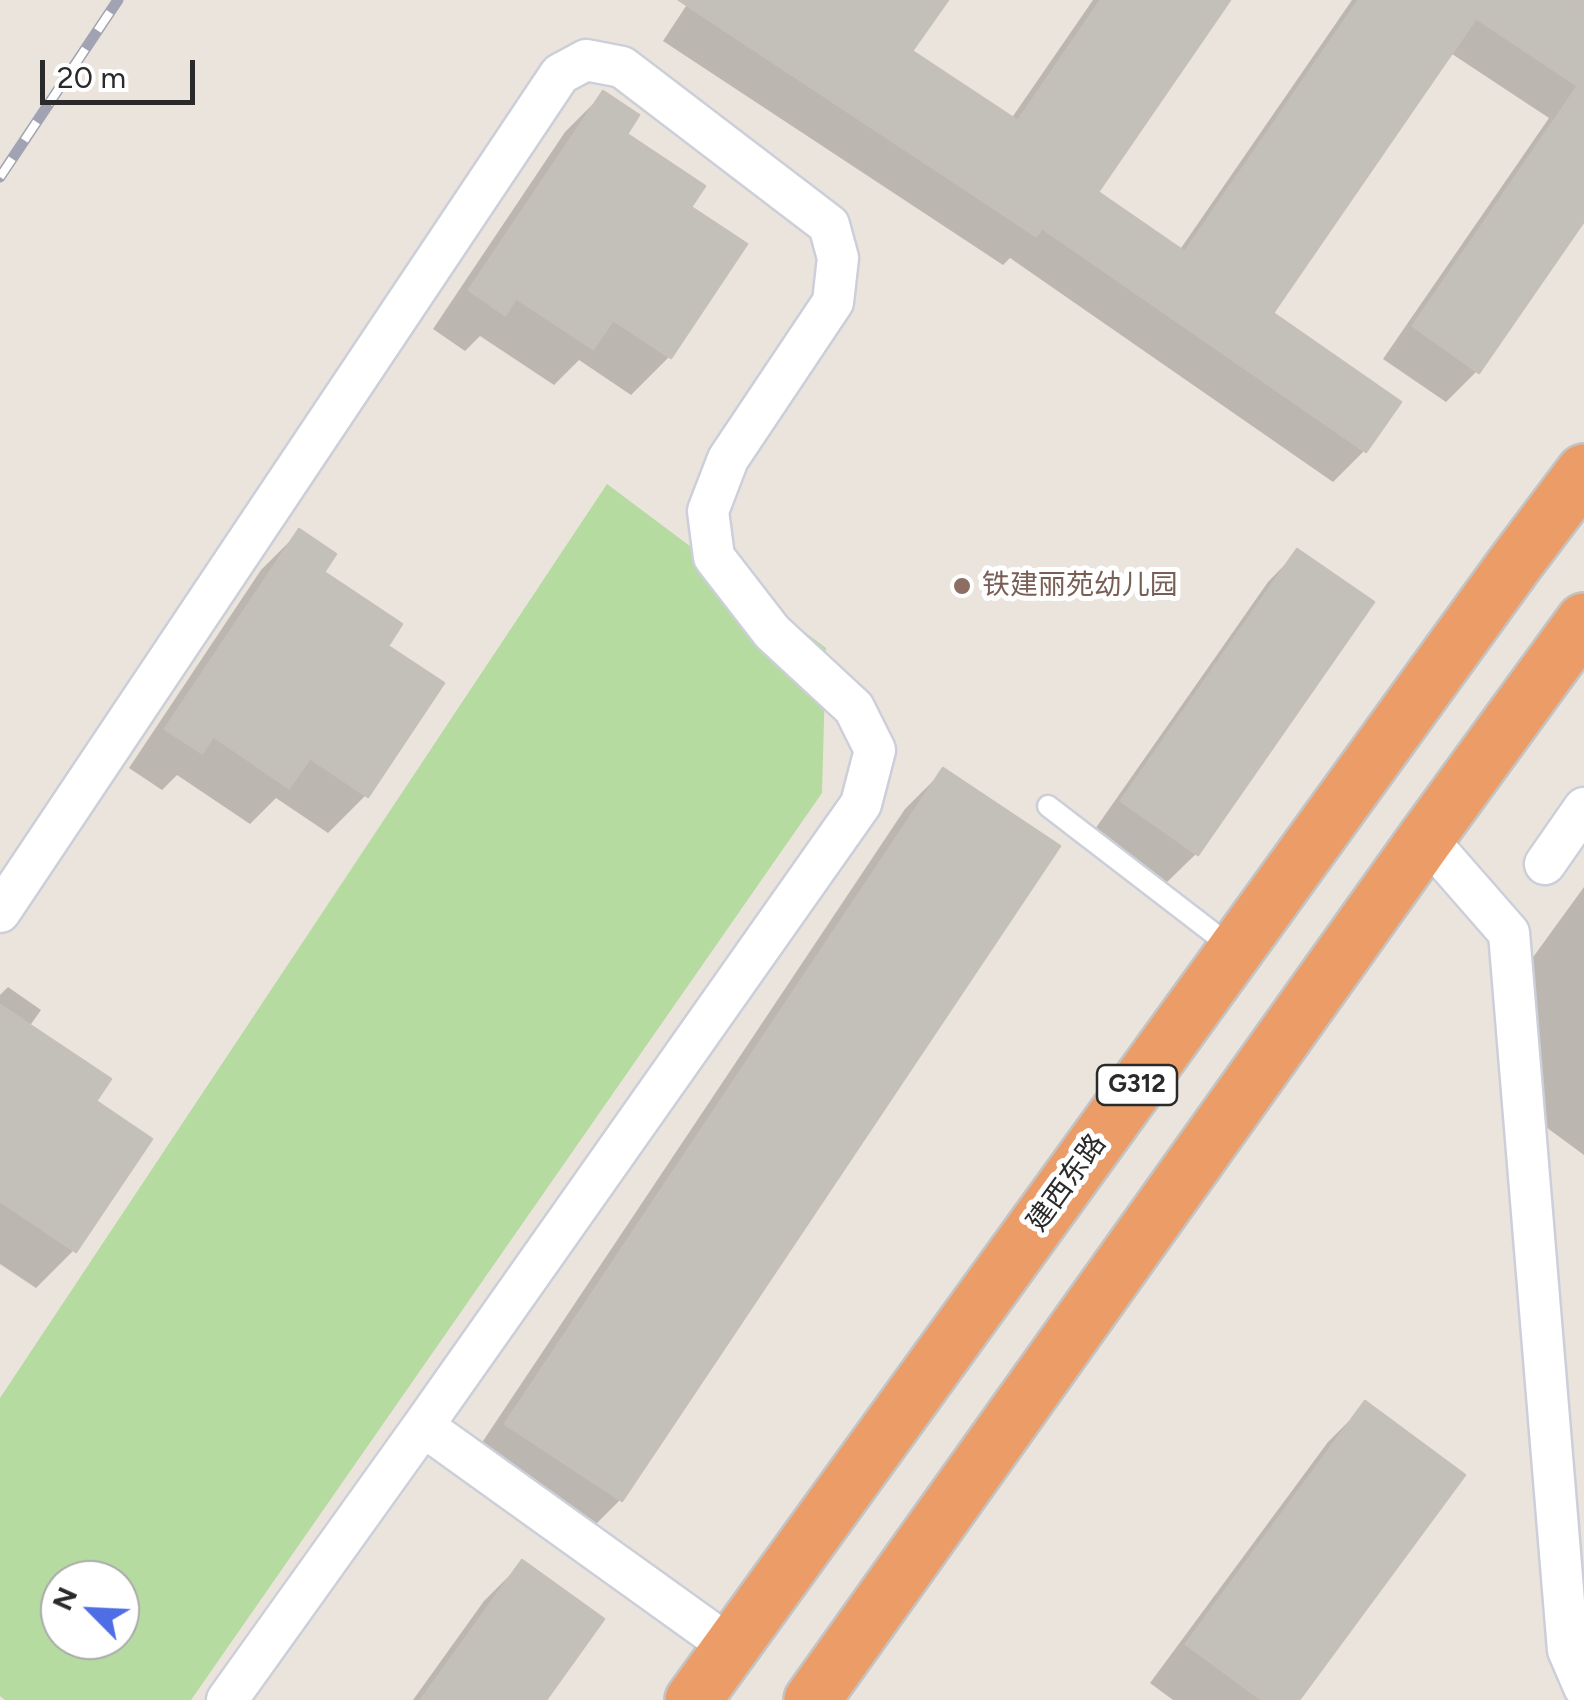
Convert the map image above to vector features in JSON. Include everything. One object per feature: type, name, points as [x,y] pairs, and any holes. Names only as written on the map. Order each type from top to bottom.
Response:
[{"type":"highway","name":"建西东路","points":[[693,1700],[1584,472]]},
{"type":"highway","points":[[812,1700],[1584,621]]},
{"type":"street","points":[[0,912],[560,74],[586,60],[622,67],[828,224],[838,258],[833,302],[728,459],[708,511],[714,557],[772,632],[854,708],[875,750],[861,804],[228,1700]]},
{"type":"street","points":[[1544,864],[1584,808]]},
{"type":"street","points":[[1426,838],[1509,933],[1568,1650],[1584,1687]]},
{"type":"street","points":[[423,1426],[731,1648]]},
{"type":"lane","points":[[1048,806],[1235,950]]},
{"type":"green space","points":[[607,484],[826,648],[822,793],[191,1700],[5,1700],[0,1696],[0,1398]]},
{"type":"building","points":[[679,0],[948,0],[912,51],[1018,121],[1101,0],[1230,0],[1098,192],[1185,252],[1359,0],[1584,0],[1584,221],[1479,373],[1413,326],[1578,86],[1476,18],[1273,313],[1401,402],[1366,452],[1042,228],[1036,236]]},
{"type":"building","points":[[603,91],[639,115],[627,134],[705,186],[691,207],[747,244],[671,358],[613,320],[593,349],[516,298],[505,315],[469,290]]},
{"type":"building","points":[[299,529],[336,554],[324,572],[402,624],[388,646],[444,683],[368,797],[310,758],[289,788],[213,736],[202,753],[165,729]]},
{"type":"building","points":[[1297,549],[1374,602],[1198,855],[1121,801]]},
{"type":"building","points":[[943,768],[1060,846],[622,1501],[505,1424]]},
{"type":"building","points":[[0,1005],[111,1079],[96,1101],[152,1139],[76,1252],[0,1201]]},
{"type":"building","points":[[1365,1401],[1465,1475],[1299,1700],[1262,1700],[1186,1644]]},
{"type":"building","points":[[522,1560],[604,1619],[546,1700],[421,1700]]},
{"type":"railway","points":[[0,177],[118,0]]},
{"type":"place","name":"铁建丽苑幼儿园","points":[[962,586]]}]
